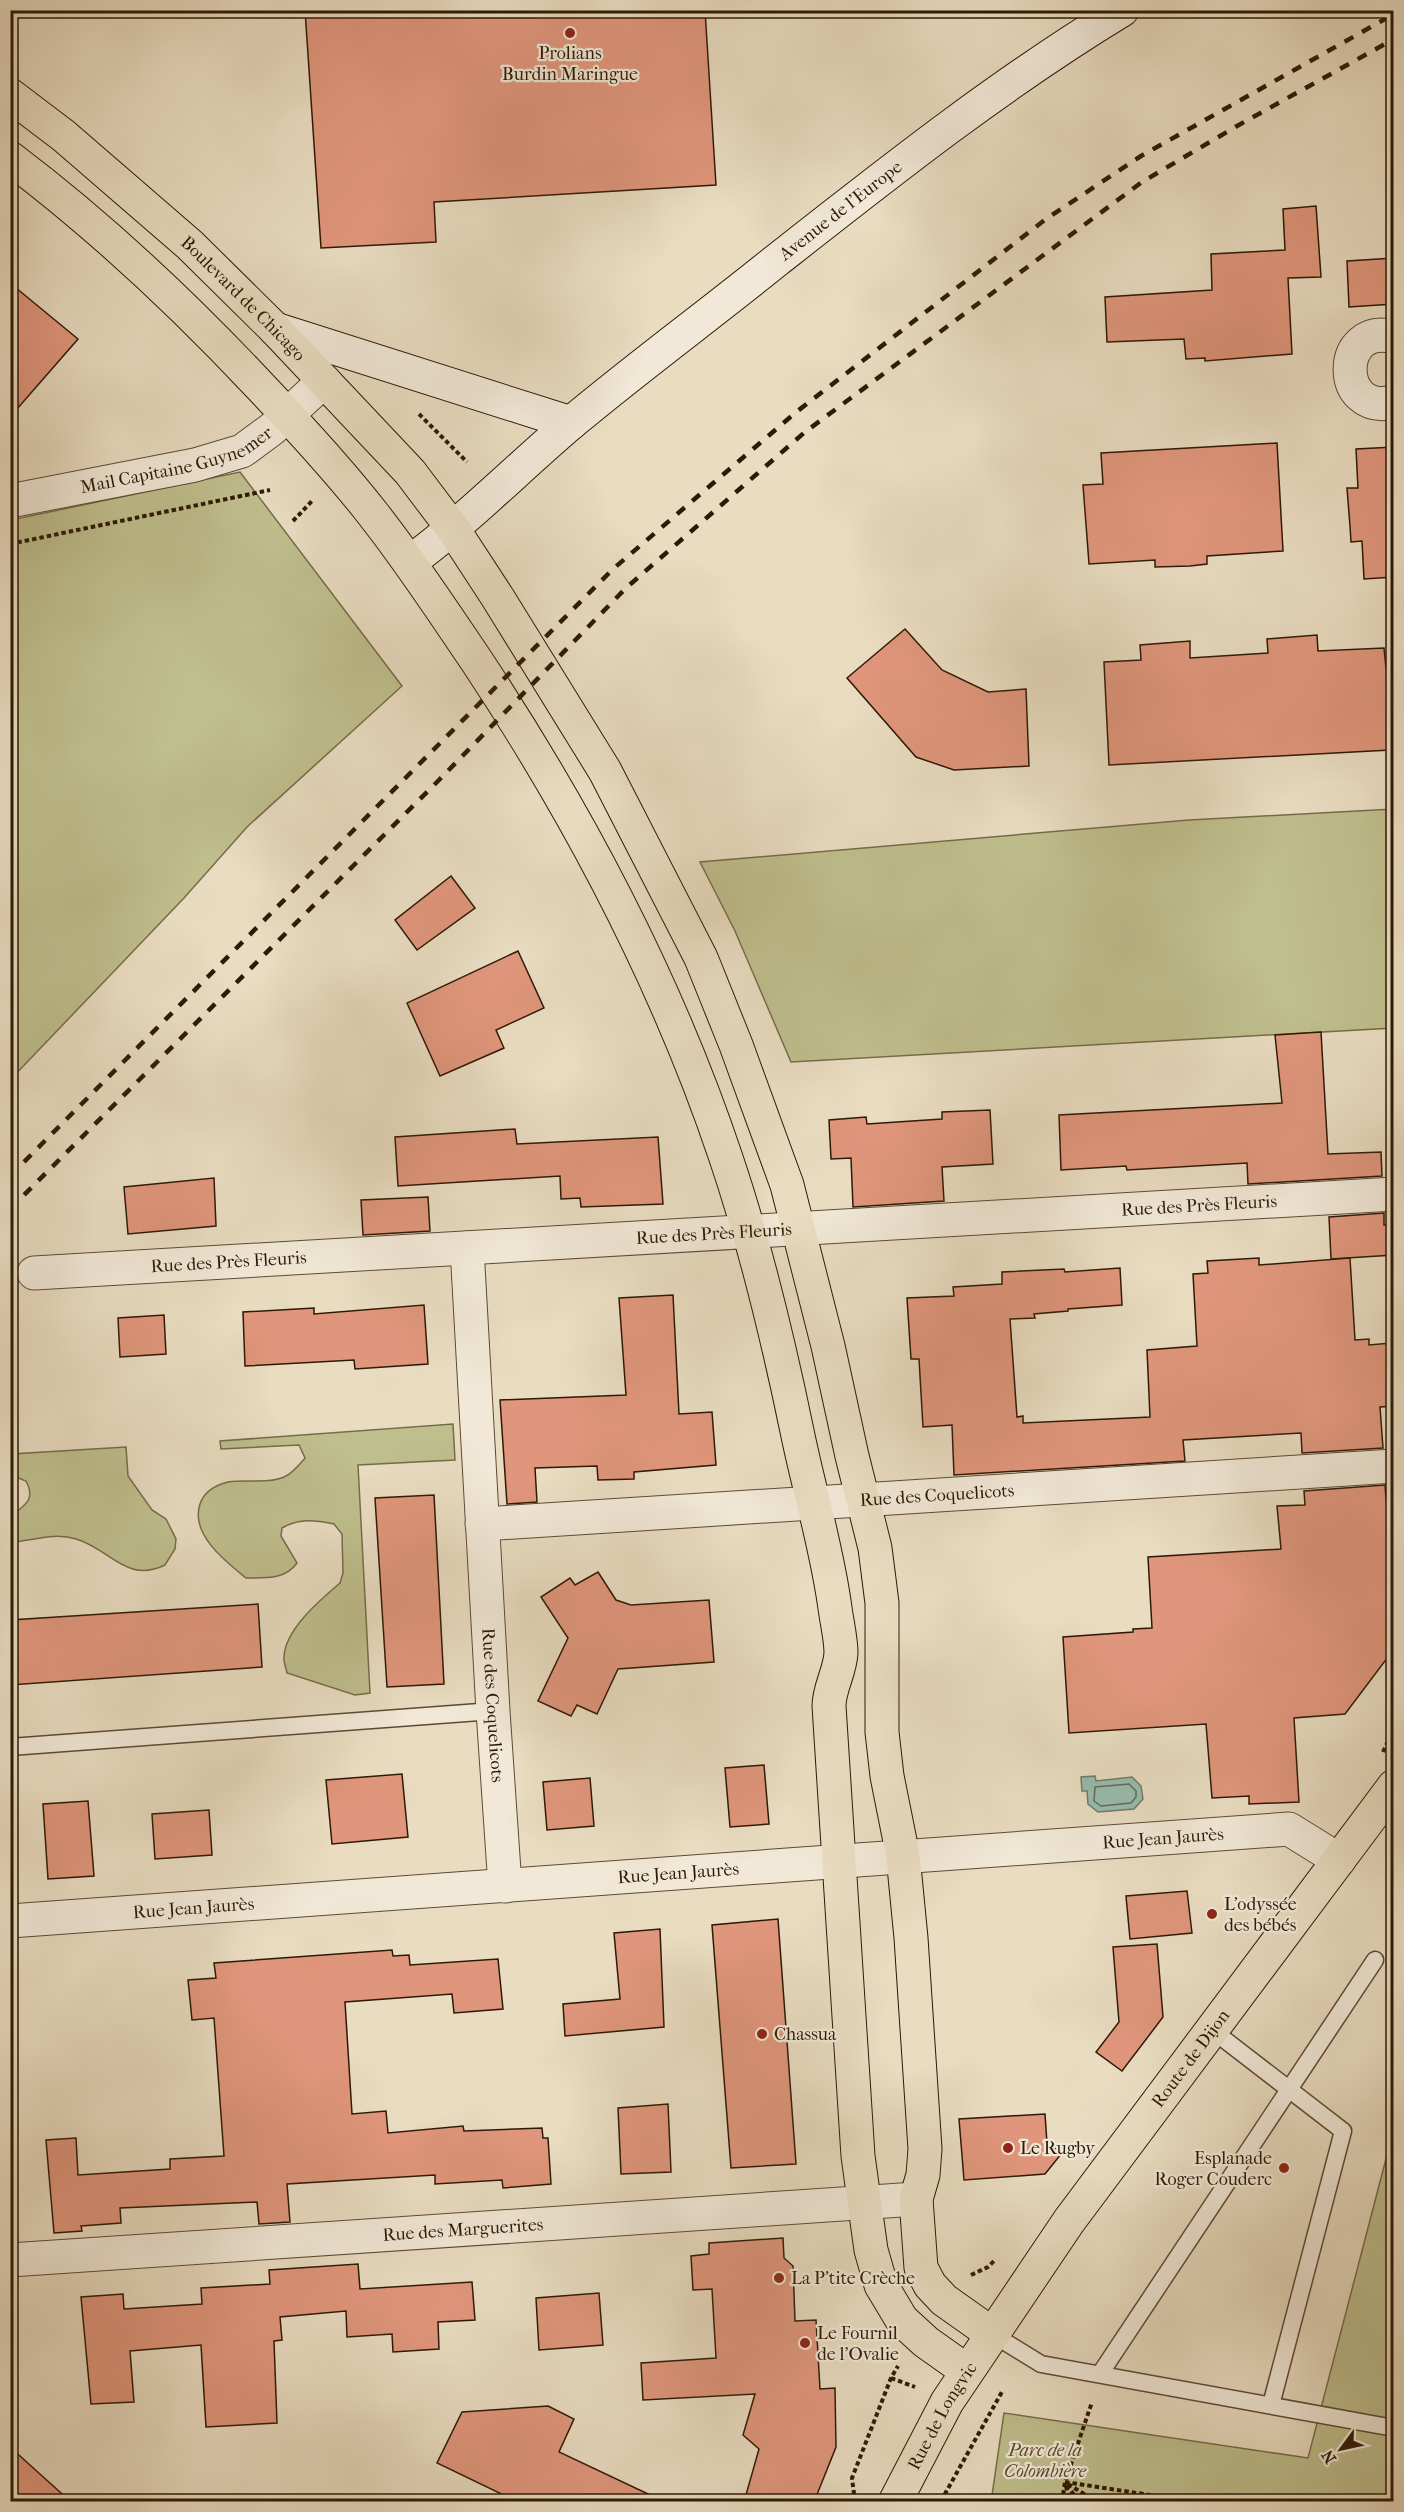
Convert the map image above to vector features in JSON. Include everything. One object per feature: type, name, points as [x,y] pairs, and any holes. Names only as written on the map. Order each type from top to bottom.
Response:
[{"type":"main road","name":"Boulevard de Chicago","points":[[10,95],[64,136],[181,237],[275,329],[410,472],[453,529],[605,771],[701,958],[771,1136],[799,1228],[875,1548],[880,1592],[882,1732],[886,1776],[903,1856],[911,1938],[925,2149],[916,2199],[921,2268],[930,2285],[944,2300],[992,2334]]},
{"type":"main road","points":[[10,158],[51,189],[187,310],[288,415],[371,511],[410,562],[506,705],[556,785],[627,920],[666,1002],[726,1156],[749,1232],[782,1357],[813,1503],[830,1568],[841,1651],[839,1670],[829,1698],[863,2203],[874,2268],[894,2308],[918,2336],[967,2371]]},
{"type":"main road","name":"Route de Dijon","points":[[992,2334],[1069,2221],[1394,1786]]},
{"type":"main road","name":"Rue de Longvic","points":[[895,2502],[947,2402],[992,2334]]},
{"type":"street","name":"Avenue de l'Europe","points":[[410,562],[453,529],[571,423],[964,115],[1073,40],[1122,10]]},
{"type":"street","points":[[275,329],[571,423]]},
{"type":"street","points":[[1394,337],[1374,336],[1364,341],[1355,350],[1350,360],[1349,372],[1357,392],[1365,399],[1375,403],[1394,402]]},
{"type":"street","name":"Mail Capitaine Guynemer","points":[[10,501],[195,465],[242,451],[288,415],[324,381]]},
{"type":"street","name":"Rue des Près Fleuris","points":[[34,1273],[1394,1194]]},
{"type":"street","name":"Rue des Coquelicots","points":[[467,1248],[505,1886]]},
{"type":"street","name":"Rue des Coquelicots","points":[[482,1524],[1394,1466]]},
{"type":"street","name":"Rue Jean Jaurès","points":[[10,1921],[1289,1829],[1339,1860]]},
{"type":"street","name":"Rue des Marguerites","points":[[10,2260],[916,2199]]},
{"type":"lane","points":[[10,1747],[493,1712]]},
{"type":"lane","points":[[1100,2374],[1375,1960]]},
{"type":"lane","points":[[1212,2030],[1343,2131],[1271,2405]]},
{"type":"lane","points":[[992,2334],[1041,2364],[1394,2428]]},
{"type":"path","points":[[412,408],[467,462]]},
{"type":"path","points":[[10,544],[270,490]]},
{"type":"path","points":[[293,521],[318,495]]},
{"type":"path","points":[[1062,2502],[1065,2482],[1086,2425],[1100,2374]]},
{"type":"path","points":[[1065,2482],[1070,2502]]},
{"type":"path","points":[[1065,2482],[1079,2502]]},
{"type":"path","points":[[1065,2482],[1097,2502]]},
{"type":"path","points":[[1065,2482],[1196,2502]]},
{"type":"green space","points":[[240,472],[402,686],[247,827],[184,898],[11,1079],[11,520]]},
{"type":"green space","points":[[1393,809],[1393,1028],[791,1062],[735,931],[700,862],[1189,820]]},
{"type":"green space","points":[[453,1424],[455,1460],[358,1465],[370,1693],[355,1695],[287,1673],[284,1659],[285,1648],[296,1627],[340,1583],[343,1573],[342,1534],[334,1524],[307,1521],[288,1525],[282,1528],[281,1536],[297,1563],[287,1573],[281,1575],[246,1578],[211,1546],[200,1526],[198,1515],[200,1504],[204,1496],[219,1485],[235,1481],[278,1479],[293,1472],[305,1458],[299,1445],[221,1449],[220,1441]]},
{"type":"green space","points":[[126,1447],[128,1476],[152,1510],[166,1519],[176,1539],[175,1549],[165,1565],[151,1570],[128,1567],[88,1543],[68,1537],[11,1542],[11,1516],[28,1501],[30,1493],[26,1481],[11,1475],[11,1454]]},
{"type":"green space","name":"Parc de la Colombière","points":[[1393,2132],[1393,2501],[991,2502],[1004,2413],[1308,2458]]},
{"type":"water","points":[[1095,1776],[1096,1781],[1132,1777],[1141,1786],[1143,1799],[1134,1809],[1098,1812],[1088,1804],[1087,1791],[1082,1791],[1081,1777]]},
{"type":"building","points":[[305,10],[705,10],[716,185],[434,202],[436,242],[321,248]]},
{"type":"building","points":[[1316,206],[1321,277],[1288,278],[1292,354],[1205,361],[1205,358],[1186,359],[1184,339],[1107,342],[1105,297],[1212,290],[1211,254],[1285,250],[1283,209]]},
{"type":"building","points":[[1394,258],[1394,304],[1349,307],[1347,261]]},
{"type":"building","points":[[10,283],[78,339],[10,417]]},
{"type":"building","points":[[1277,443],[1283,551],[1207,556],[1207,564],[1190,566],[1155,567],[1155,560],[1089,564],[1083,485],[1103,484],[1101,453]]},
{"type":"building","points":[[1394,447],[1394,577],[1364,579],[1362,541],[1351,542],[1347,488],[1358,488],[1356,449]]},
{"type":"building","points":[[905,629],[942,670],[988,692],[1026,689],[1029,766],[954,770],[916,757],[847,678]]},
{"type":"building","points":[[1317,635],[1318,651],[1384,648],[1386,668],[1394,668],[1394,703],[1388,704],[1390,750],[1109,765],[1104,662],[1141,660],[1140,645],[1190,641],[1190,658],[1268,653],[1267,639]]},
{"type":"building","points":[[451,876],[475,908],[417,950],[395,920]]},
{"type":"building","points":[[518,951],[544,1008],[496,1030],[504,1048],[440,1076],[407,1003]]},
{"type":"building","points":[[1321,1032],[1328,1154],[1381,1152],[1382,1176],[1248,1184],[1247,1163],[1127,1170],[1126,1166],[1061,1170],[1059,1115],[1282,1103],[1275,1035]]},
{"type":"building","points":[[990,1110],[993,1164],[942,1167],[944,1201],[853,1207],[851,1158],[831,1159],[829,1120],[866,1117],[867,1124],[942,1119],[942,1112]]},
{"type":"building","points":[[515,1129],[517,1144],[658,1137],[663,1204],[581,1207],[580,1198],[561,1199],[560,1176],[398,1186],[395,1137]]},
{"type":"building","points":[[214,1178],[216,1226],[128,1234],[124,1187]]},
{"type":"building","points":[[428,1197],[430,1231],[363,1235],[361,1200]]},
{"type":"building","points":[[1384,1213],[1384,1225],[1394,1224],[1394,1255],[1331,1259],[1329,1217]]},
{"type":"building","points":[[1259,1258],[1259,1265],[1350,1258],[1355,1340],[1369,1339],[1369,1345],[1391,1343],[1392,1351],[1394,1351],[1394,1406],[1380,1407],[1383,1448],[1302,1453],[1301,1433],[1183,1440],[1185,1461],[954,1475],[952,1425],[923,1427],[919,1359],[911,1359],[907,1298],[954,1296],[953,1287],[1002,1284],[1002,1272],[1064,1269],[1065,1272],[1120,1268],[1122,1305],[1068,1309],[1068,1311],[1034,1314],[1035,1318],[1010,1319],[1017,1417],[1023,1416],[1023,1423],[1150,1417],[1147,1350],[1197,1346],[1193,1274],[1208,1273],[1207,1261]]},
{"type":"building","points":[[673,1295],[679,1414],[712,1412],[716,1465],[634,1472],[634,1479],[598,1480],[597,1466],[535,1468],[537,1502],[507,1504],[500,1400],[626,1395],[619,1298]]},
{"type":"building","points":[[424,1305],[428,1364],[355,1369],[354,1360],[245,1366],[243,1312],[314,1308],[314,1314]]},
{"type":"building","points":[[164,1315],[166,1354],[120,1357],[118,1318]]},
{"type":"building","points":[[1385,1485],[1386,1499],[1394,1499],[1394,1649],[1345,1714],[1294,1718],[1299,1802],[1249,1804],[1249,1796],[1212,1798],[1206,1724],[1069,1733],[1063,1637],[1133,1632],[1133,1629],[1152,1628],[1148,1557],[1281,1549],[1277,1506],[1305,1505],[1304,1491]]},
{"type":"building","points":[[434,1495],[444,1684],[387,1687],[375,1498]]},
{"type":"building","points":[[598,1572],[616,1600],[631,1605],[709,1600],[714,1662],[618,1669],[597,1714],[577,1705],[571,1716],[538,1701],[568,1638],[541,1597],[570,1578],[575,1585]]},
{"type":"building","points":[[258,1604],[262,1667],[10,1685],[10,1620]]},
{"type":"building","points":[[764,1765],[769,1824],[730,1827],[725,1768]]},
{"type":"building","points":[[402,1774],[408,1837],[332,1844],[326,1780]]},
{"type":"building","points":[[590,1778],[594,1826],[547,1830],[543,1782]]},
{"type":"building","points":[[88,1801],[94,1876],[48,1879],[43,1804]]},
{"type":"building","points":[[209,1810],[212,1855],[155,1859],[152,1814]]},
{"type":"building","points":[[1187,1891],[1192,1933],[1130,1939],[1126,1896]]},
{"type":"building","points":[[778,1919],[796,2164],[731,2168],[712,1925]]},
{"type":"building","points":[[660,1929],[664,2027],[565,2036],[563,2004],[620,1999],[614,1933]]},
{"type":"building","points":[[1157,1944],[1163,2017],[1122,2071],[1096,2052],[1119,2022],[1113,1947]]},
{"type":"building","points":[[392,1950],[393,1956],[409,1955],[410,1965],[498,1959],[503,2009],[454,2013],[452,1994],[345,2002],[352,2114],[386,2111],[388,2133],[463,2126],[464,2131],[542,2128],[543,2138],[548,2138],[551,2184],[503,2188],[502,2180],[435,2184],[435,2175],[287,2184],[290,2222],[259,2224],[257,2202],[120,2208],[121,2223],[81,2226],[82,2231],[54,2233],[46,2140],[76,2138],[78,2175],[170,2169],[170,2159],[224,2156],[214,2018],[192,2020],[188,1980],[216,1978],[214,1963]]},
{"type":"building","points":[[668,2104],[671,2172],[621,2174],[618,2108]]},
{"type":"building","name":"Le Rugby","points":[[1045,2114],[1047,2143],[1062,2153],[1045,2174],[964,2180],[959,2119]]},
{"type":"building","points":[[783,2238],[784,2258],[793,2266],[795,2321],[816,2320],[820,2389],[835,2388],[836,2447],[814,2502],[744,2502],[759,2449],[743,2435],[755,2394],[643,2400],[641,2363],[716,2358],[712,2289],[693,2290],[691,2256],[709,2254],[709,2243]]},
{"type":"building","points":[[358,2264],[360,2289],[472,2282],[475,2320],[438,2322],[439,2349],[393,2352],[392,2334],[347,2337],[346,2311],[280,2317],[282,2340],[274,2341],[277,2423],[206,2427],[201,2345],[130,2351],[134,2402],[91,2404],[81,2297],[123,2294],[124,2309],[202,2304],[201,2288],[270,2284],[269,2270]]},
{"type":"building","points":[[599,2293],[603,2345],[539,2350],[536,2298]]},
{"type":"building","points":[[548,2406],[574,2419],[559,2452],[665,2502],[518,2502],[437,2463],[462,2412]]},
{"type":"building","points":[[10,2447],[71,2502],[10,2502]]},
{"type":"railway","points":[[10,1176],[613,569],[795,413],[1046,219],[1141,156],[1394,14]]},
{"type":"railway","points":[[10,1209],[439,780],[626,588],[805,432],[1142,182],[1237,126],[1394,39]]},
{"type":"place","name":"Prolians Burdin Maringue","points":[[570,33]]},
{"type":"place","name":"L'odyssée des bébés","points":[[1212,1914]]},
{"type":"place","name":"Chassua","points":[[762,2034]]},
{"type":"place","name":"Le Rugby","points":[[1008,2148]]},
{"type":"place","name":"Esplanade Roger Couderc","points":[[1284,2168]]},
{"type":"place","name":"La P’tite Crèche","points":[[779,2278]]},
{"type":"place","name":"Le Fournil de l'Ovalie","points":[[805,2343]]}]
